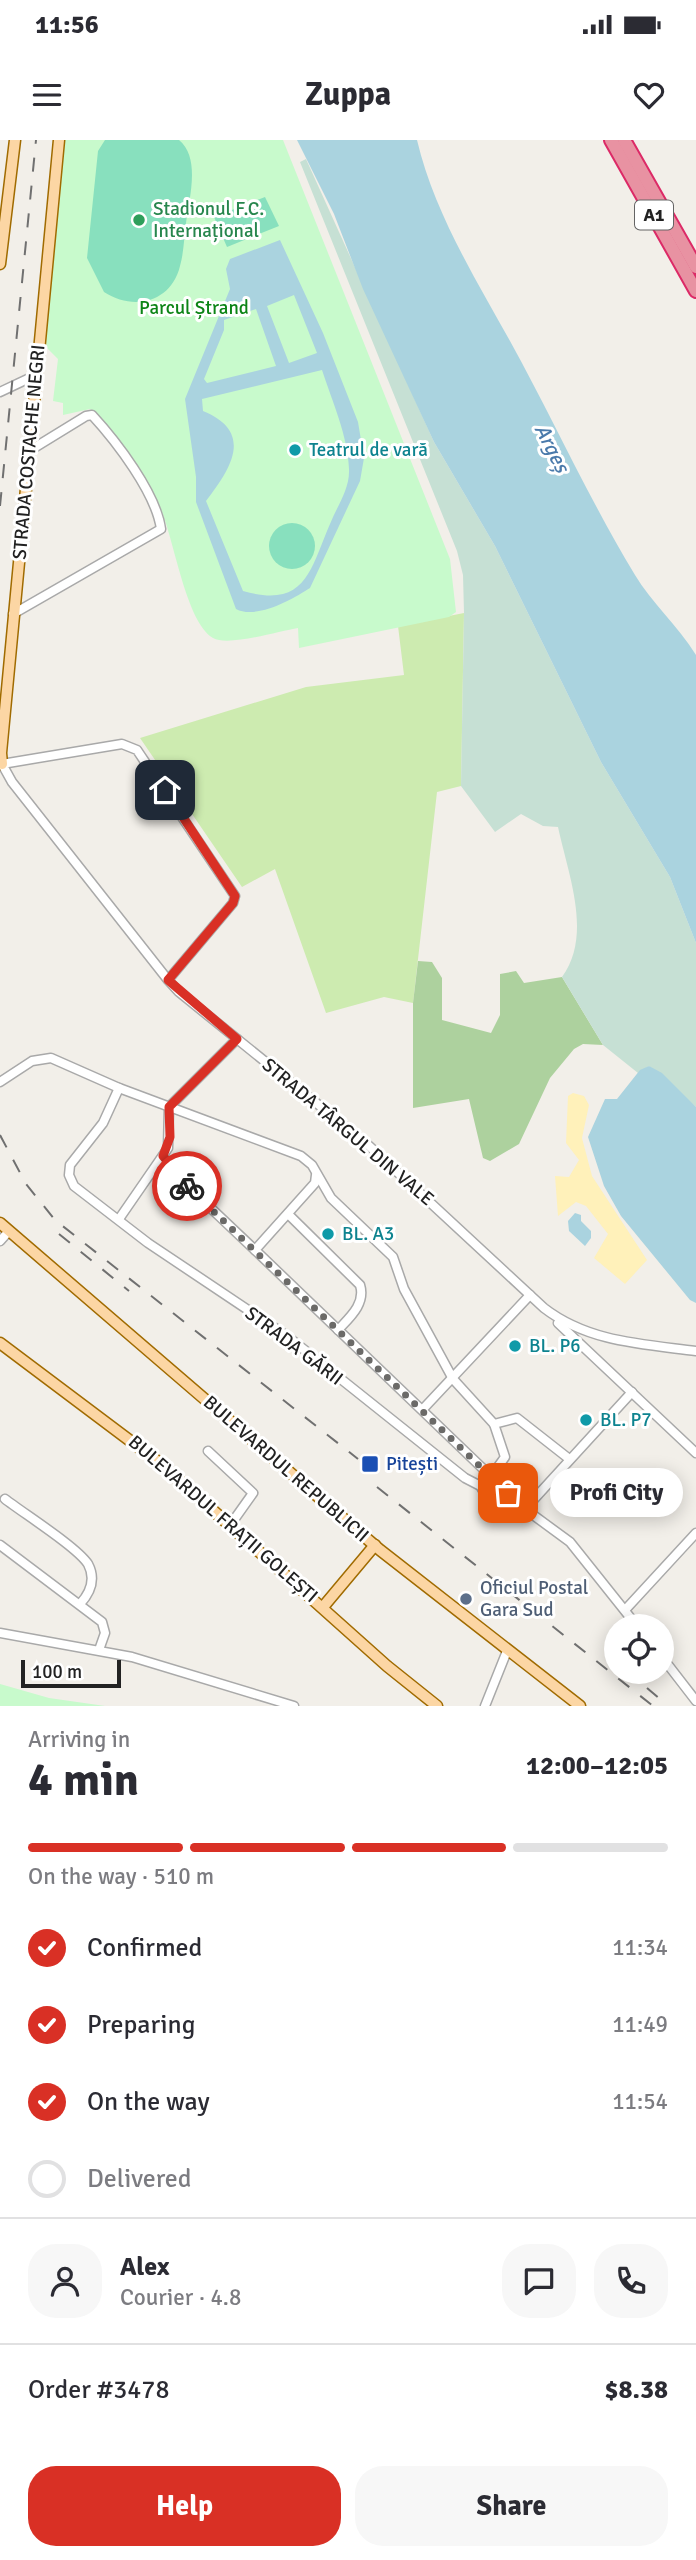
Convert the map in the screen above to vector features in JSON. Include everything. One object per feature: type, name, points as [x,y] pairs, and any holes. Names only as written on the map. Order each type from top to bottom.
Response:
[{"type":"highway","name":"A1","points":[[611,140],[696,291]]},
{"type":"highway","name":"A1","points":[[625,140],[696,267]]},
{"type":"main road","points":[[0,264],[15,140]]},
{"type":"main road","name":"STRADA COSTACHE NEGRI","points":[[1,764],[59,140]]},
{"type":"main road","name":"BULEVARDUL REPUBLICII","points":[[0,1223],[375,1545],[579,1706]]},
{"type":"main road","name":"BULEVARDUL FRAȚII GOLEȘTI","points":[[0,1343],[125,1434],[437,1706]]},
{"type":"main road","points":[[323,1608],[375,1545]]},
{"type":"street","points":[[0,392],[36,375]]},
{"type":"street","points":[[13,614],[161,528],[156,508],[130,466],[92,415],[86,416],[29,451]]},
{"type":"street","points":[[1,764],[122,744],[137,750],[235,896],[233,903],[168,980]]},
{"type":"street","name":"STRADA TÂRGUL DIN VALE","points":[[1,764],[12,782],[168,980],[366,1144],[544,1308],[562,1322],[587,1333],[696,1351]]},
{"type":"street","points":[[119,1219],[163,1156],[170,1137],[169,1107],[237,1039]]},
{"type":"street","points":[[0,1082],[32,1061],[51,1058],[119,1088],[301,1156],[312,1165],[331,1198],[393,1257],[402,1286],[453,1379],[494,1424],[496,1438],[505,1454],[504,1461],[482,1489]]},
{"type":"street","name":"STRADA GĂRII","points":[[119,1088],[103,1123],[70,1165],[69,1175],[74,1186],[148,1243],[287,1336],[426,1449],[482,1489],[525,1509]]},
{"type":"street","points":[[163,1156],[179,1178],[525,1509],[570,1542],[628,1614]]},
{"type":"street","points":[[255,1250],[315,1184],[316,1175]]},
{"type":"street","points":[[288,1214],[360,1285],[362,1297],[355,1312],[338,1330]]},
{"type":"street","points":[[0,1241],[9,1231]]},
{"type":"street","points":[[423,1409],[530,1295]]},
{"type":"street","points":[[544,1308],[696,1453]]},
{"type":"street","points":[[525,1509],[568,1458],[632,1392]]},
{"type":"street","points":[[494,1424],[517,1418],[568,1458]]},
{"type":"street","points":[[208,1451],[253,1493],[231,1524]]},
{"type":"street","points":[[5,1499],[88,1564],[92,1583],[80,1604]]},
{"type":"street","points":[[625,1610],[696,1533]]},
{"type":"street","points":[[0,1545],[80,1604],[104,1626],[99,1650]]},
{"type":"street","points":[[0,1633],[99,1650],[226,1683],[294,1706]]},
{"type":"street","points":[[485,1706],[508,1651]]},
{"type":"street","points":[[674,1672],[696,1700]]},
{"type":"green space","name":"Parcul Ștrand","points":[[64,140],[283,140],[450,559],[456,612],[449,617],[299,648],[298,628],[230,641],[213,638],[203,629],[188,597],[159,505],[136,466],[90,409],[63,415],[63,403],[53,401],[58,359],[46,347],[50,269]]},
{"type":"green space","name":"Stadionul F.C. Internațional","points":[[105,140],[179,140],[190,157],[191,191],[180,266],[168,288],[150,300],[127,301],[104,292],[87,258],[98,151]]},
{"type":"green space","points":[[306,159],[434,442],[495,546],[601,762],[670,877],[696,943],[696,1107],[649,1066],[638,1073],[603,1045],[562,977],[576,942],[577,923],[572,884],[558,827],[543,826],[521,814],[495,832],[461,786],[463,575],[457,551],[300,162]]},
{"type":"green space","points":[[265,197],[279,226],[227,247],[214,217]]},
{"type":"green space","points":[[292,523],[308,530],[315,546],[308,562],[292,569],[276,562],[269,546],[276,530]]},
{"type":"green space","points":[[464,613],[461,786],[437,792],[413,1003],[384,997],[326,1013],[275,869],[242,887],[140,738],[306,687],[404,675],[398,626]]},
{"type":"green space","points":[[418,961],[432,962],[442,978],[442,1020],[491,1033],[500,1015],[500,974],[516,971],[524,983],[562,977],[603,1045],[583,1044],[574,1049],[550,1078],[519,1144],[490,1161],[483,1158],[469,1099],[413,1108],[413,1003]]},
{"type":"green space","points":[[0,1684],[49,1698],[105,1706],[0,1706]]},
{"type":"sand","points":[[573,1093],[584,1096],[589,1105],[582,1138],[592,1176],[647,1260],[625,1284],[594,1258],[608,1234],[586,1206],[576,1202],[558,1216],[555,1176],[569,1177],[579,1160],[566,1143],[568,1096]]},
{"type":"water","name":"Argeș","points":[[297,140],[417,140],[434,193],[457,244],[602,517],[641,585],[696,655],[696,943],[670,877],[601,762],[495,546],[434,442],[363,289],[334,214]]},
{"type":"water","points":[[280,240],[323,333],[358,422],[364,458],[360,481],[310,588],[274,607],[254,612],[236,609],[196,502],[196,477],[185,399],[230,289],[226,269],[230,259]],"holes":[[[294,295],[317,353],[289,363],[267,306]],[[256,309],[276,366],[207,383],[204,379],[224,330],[224,320]],[[322,370],[343,431],[349,476],[343,497],[317,556],[303,582],[293,590],[280,595],[243,591],[206,501],[230,463],[233,440],[229,429],[203,411],[202,399]]]},
{"type":"water","points":[[649,1066],[662,1073],[696,1107],[696,1303],[690,1300],[621,1216],[604,1186],[588,1137],[605,1099],[617,1099],[640,1070]]},
{"type":"water","points":[[575,1213],[581,1215],[581,1221],[591,1231],[591,1238],[585,1246],[569,1231],[568,1221]]},
{"type":"railway","points":[[0,506],[36,140]]},
{"type":"railway","points":[[0,1135],[26,1184],[55,1220],[358,1459]]},
{"type":"railway","points":[[59,1234],[129,1291]]},
{"type":"railway","points":[[377,1487],[653,1706]]},
{"type":"railway","points":[[647,1688],[668,1706]]},
{"type":"way so far","points":[[187,1186],[508,1493]]},
{"type":"place","name":"Stadionul F.C. Internațional","points":[[139,220]]},
{"type":"place","name":"Teatrul de vară","points":[[295,450]]},
{"type":"place","name":"BL. A3","points":[[328,1234]]},
{"type":"place","name":"BL. P6","points":[[515,1346]]},
{"type":"place","name":"BL. P7","points":[[586,1420]]},
{"type":"place","name":"Pitești","points":[[370,1464]]},
{"type":"place","name":"Profi City","points":[[508,1493]]},
{"type":"place","name":"Oficiul Postal Gara Sud","points":[[466,1599]]},
{"type":"route","points":[[165,790],[235,896],[233,903],[168,980],[237,1039],[169,1107],[170,1137],[163,1156],[187,1186]]}]
